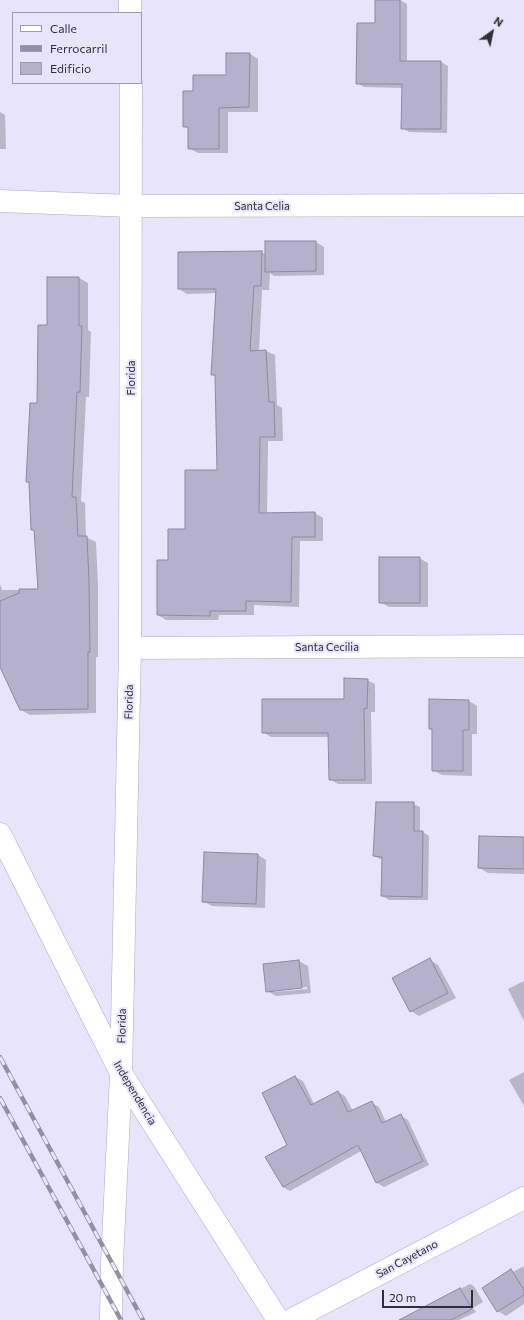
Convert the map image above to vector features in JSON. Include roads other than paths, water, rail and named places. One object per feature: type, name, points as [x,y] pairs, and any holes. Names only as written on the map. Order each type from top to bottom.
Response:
[{"type":"street","points":[[130,0],[130,12]]},
{"type":"street","name":"Florida","points":[[111,1320],[112,1263],[121,1073],[130,648],[131,84]]},
{"type":"street","name":"Santa Celia","points":[[0,201],[131,206],[524,204]]},
{"type":"street","name":"Santa Cecilia","points":[[130,648],[524,646]]},
{"type":"street","name":"Independencia","points":[[0,834],[121,1073],[278,1320]]},
{"type":"street","name":"San Cayetano","points":[[291,1320],[524,1198]]},
{"type":"railway","points":[[0,1057],[143,1320]]},
{"type":"railway","points":[[0,1098],[121,1320]]}]
